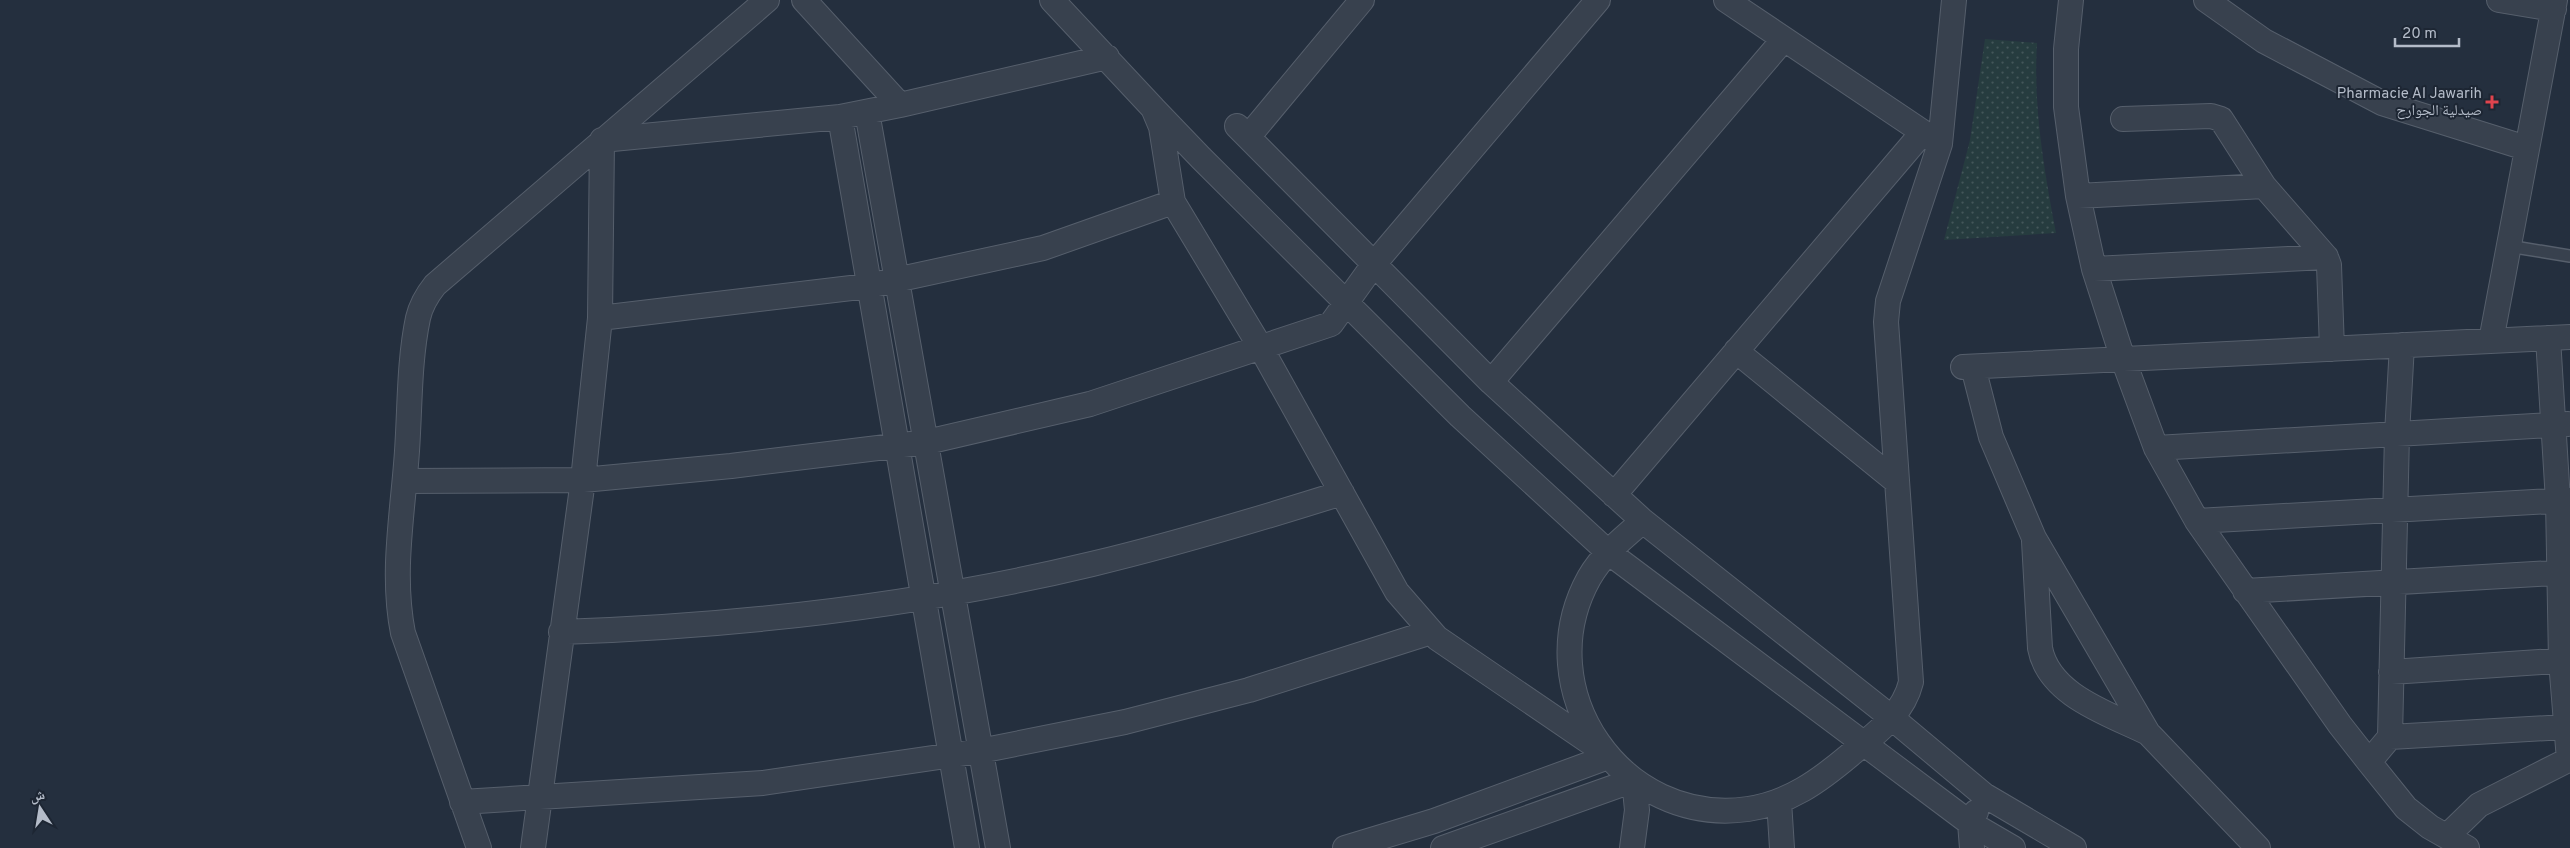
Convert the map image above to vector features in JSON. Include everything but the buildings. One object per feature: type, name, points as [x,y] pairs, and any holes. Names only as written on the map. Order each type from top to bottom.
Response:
[{"type":"street","points":[[479,848],[403,633],[399,613],[397,586],[418,318],[428,293],[602,140],[767,0]]},
{"type":"street","points":[[804,0],[900,105]]},
{"type":"street","points":[[1052,0],[1153,108],[1460,416],[1608,552],[1970,823],[2013,848]]},
{"type":"street","points":[[1362,0],[1242,132],[1491,382],[1642,521],[1892,718],[1984,795],[2074,848]]},
{"type":"street","points":[[405,481],[583,480],[896,447],[927,442],[1090,404],[1331,324],[1374,264],[1598,0]]},
{"type":"street","points":[[1726,0],[1931,138]]},
{"type":"street","points":[[1153,108],[1161,127],[1173,202],[1260,348],[1397,592],[1431,632],[1606,755],[1634,780],[1669,800],[1694,807],[1721,811],[1748,809],[1779,801],[1799,793],[1822,779],[1892,718],[1907,697],[1911,682],[1886,322],[1888,302],[1931,138],[1954,0]]},
{"type":"street","points":[[2071,0],[2066,49],[2066,106],[2078,196],[2094,269],[2123,359],[2156,448],[2198,521],[2245,591],[2369,762],[2406,808],[2430,827],[2457,842],[2479,805],[2570,760],[2565,727],[2564,500],[2559,338],[2402,345],[2332,349],[2123,359],[1968,367],[1991,437],[2034,538],[2148,733],[2258,848]]},
{"type":"street","points":[[2206,0],[2264,41],[2382,103],[2526,148]]},
{"type":"street","points":[[2491,341],[2554,5],[2499,0]]},
{"type":"street","points":[[1491,382],[1784,39]]},
{"type":"street","points":[[602,140],[840,117],[1107,57]]},
{"type":"street","points":[[867,112],[899,279],[952,593],[998,848]]},
{"type":"street","points":[[2123,119],[2211,116],[2221,119],[2264,186],[2326,257],[2332,349]]},
{"type":"street","points":[[840,117],[967,848]]},
{"type":"street","points":[[1614,495],[1736,351],[1931,138]]},
{"type":"street","points":[[533,848],[560,632],[583,480],[600,318],[602,140]]},
{"type":"street","points":[[2078,196],[2264,186]]},
{"type":"street","points":[[600,318],[868,286],[1043,248],[1173,202]]},
{"type":"street","points":[[2094,269],[2326,257]]},
{"type":"street","points":[[2369,762],[2390,737],[2397,434],[2402,345]]},
{"type":"street","points":[[1736,351],[1897,482]]},
{"type":"street","points":[[2156,448],[2562,424]]},
{"type":"street","points":[[560,632],[673,628],[841,611],[924,598],[1090,565],[1202,537],[1342,493]]},
{"type":"street","points":[[2198,521],[2564,500]]},
{"type":"street","points":[[1606,755],[1589,730],[1578,706],[1569,654],[1572,627],[1578,601],[1589,578],[1608,552],[1642,521]]},
{"type":"street","points":[[2034,538],[2040,648],[2042,660],[2048,672],[2060,686],[2084,701],[2148,733]]},
{"type":"street","points":[[2245,591],[2565,572]]},
{"type":"street","points":[[462,802],[764,783],[980,751],[1125,722],[1249,690],[1431,632]]},
{"type":"street","points":[[2391,672],[2565,661]]},
{"type":"street","points":[[2390,737],[2565,727]]},
{"type":"street","points":[[1345,848],[1434,821],[1606,755]]},
{"type":"street","points":[[1443,848],[1634,780]]},
{"type":"street","points":[[1632,848],[1637,810],[1634,780]]},
{"type":"street","points":[[1972,848],[1970,823],[1984,795]]},
{"type":"street","points":[[1779,801],[1782,848]]},
{"type":"lane","points":[[2508,246],[2570,256]]},
{"type":"green space","points":[[1985,39],[2037,43],[2036,67],[2040,138],[2056,233],[1944,240],[1970,140]]},
{"type":"place","name":"Pharmacie Al Jawarih صيدلية الجوارح","points":[[2492,102]]}]
